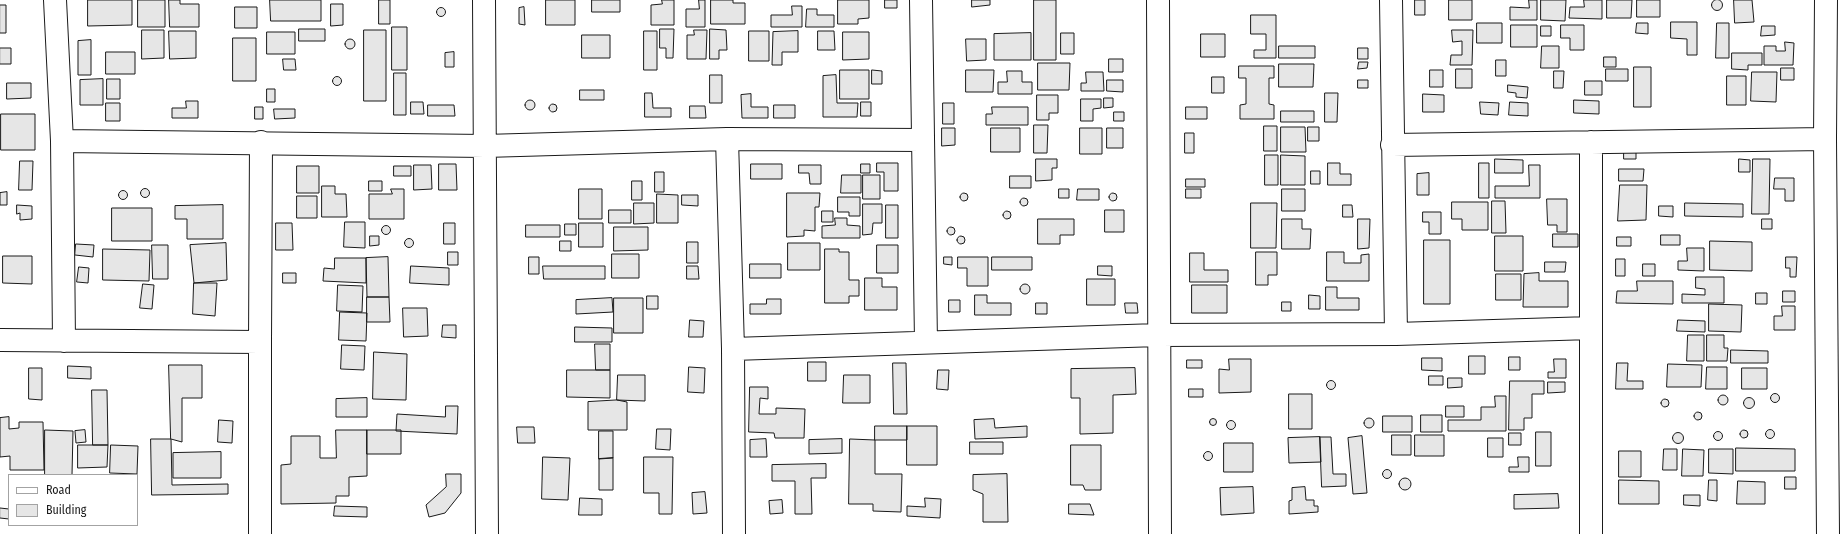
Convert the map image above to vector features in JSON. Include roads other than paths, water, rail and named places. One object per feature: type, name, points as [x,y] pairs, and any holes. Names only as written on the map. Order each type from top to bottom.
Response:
[{"type":"street","points":[[55,0],[62,141],[64,341]]},
{"type":"street","points":[[484,0],[487,534]]},
{"type":"street","points":[[920,0],[926,342]]},
{"type":"street","points":[[1158,0],[1158,336],[1160,534]]},
{"type":"street","points":[[1391,0],[1396,334]]},
{"type":"street","points":[[1826,0],[1834,106],[1825,139],[1828,534]]},
{"type":"street","points":[[62,141],[261,142],[485,146],[726,139],[923,140]]},
{"type":"street","points":[[726,139],[733,349],[734,534]]},
{"type":"street","points":[[1392,145],[1825,139]]},
{"type":"street","points":[[260,534],[261,142]]},
{"type":"street","points":[[1591,142],[1591,534]]},
{"type":"street","points":[[733,349],[1158,336],[1396,334],[1591,328]]},
{"type":"street","points":[[0,340],[260,342]]}]
